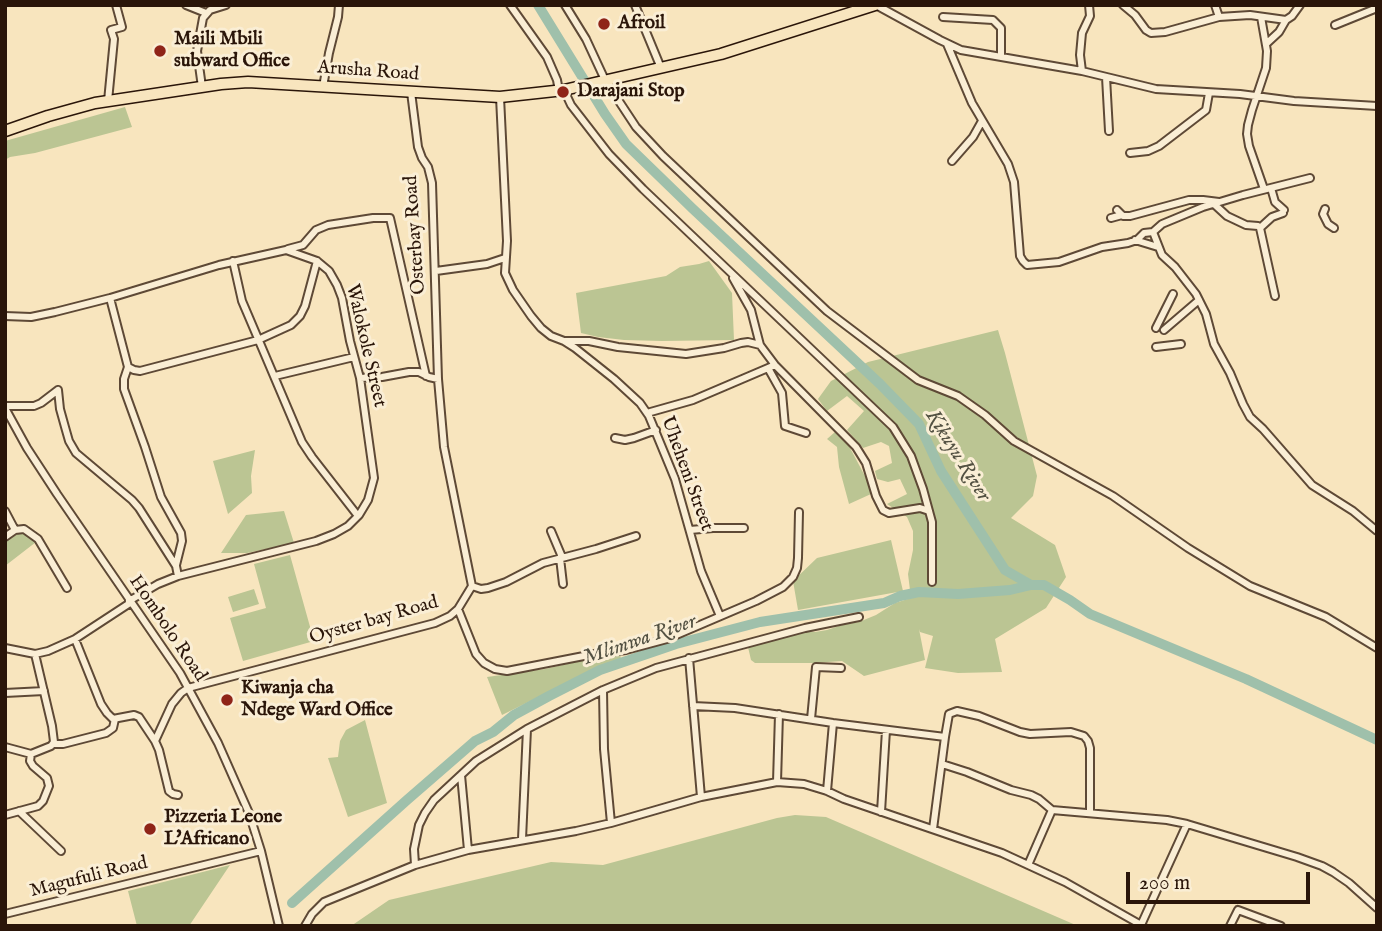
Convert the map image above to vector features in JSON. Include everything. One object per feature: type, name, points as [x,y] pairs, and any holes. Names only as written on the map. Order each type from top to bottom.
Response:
[{"type":"highway","name":"Arusha Road","points":[[5,131],[95,103],[248,82],[500,97],[563,90],[745,47],[875,5]]},
{"type":"street","points":[[108,101],[114,39],[111,30],[122,27],[116,5]]},
{"type":"street","points":[[186,5],[206,13]]},
{"type":"street","points":[[202,87],[197,51],[203,18],[218,6],[226,5]]},
{"type":"street","points":[[323,87],[339,5]]},
{"type":"street","points":[[510,5],[547,57],[571,105],[609,154],[672,218],[894,427],[911,456],[929,511],[933,533],[932,582]]},
{"type":"street","points":[[565,5],[586,39],[603,80],[635,127],[827,311],[918,380],[958,396],[985,415],[1014,441],[1113,496],[1188,548],[1250,586],[1326,617],[1377,648]]},
{"type":"street","points":[[635,5],[661,68]]},
{"type":"street","points":[[875,5],[961,50],[1083,71],[1156,89],[1377,106]]},
{"type":"street","points":[[1083,71],[1080,55],[1082,33],[1090,16],[1089,5]]},
{"type":"street","points":[[1123,5],[1151,33],[1165,32],[1219,17],[1250,15],[1286,20]]},
{"type":"street","points":[[1215,5],[1219,17]]},
{"type":"street","points":[[1266,44],[1300,5]]},
{"type":"street","points":[[1356,5],[1362,15]]},
{"type":"street","points":[[1335,25],[1377,8]]},
{"type":"street","points":[[943,17],[993,20],[998,23],[1001,57]]},
{"type":"street","points":[[1260,228],[1272,217],[1284,212],[1267,189],[1248,146],[1248,125],[1266,68],[1266,44],[1261,17]]},
{"type":"street","points":[[947,44],[972,103],[1011,172],[1017,201],[1020,256],[1027,265],[1059,262],[1102,247],[1128,243],[1144,233],[1153,232],[1172,219],[1217,203],[1310,178]]},
{"type":"street","points":[[1106,77],[1109,131]]},
{"type":"street","name":"Osterbay Road","points":[[411,92],[418,147],[432,183],[438,379]]},
{"type":"street","points":[[1130,153],[1148,151],[1158,146],[1206,110],[1209,93]]},
{"type":"street","name":"Uheheni Street","points":[[500,97],[507,241],[505,273],[531,316],[551,336],[564,341],[614,379],[640,403],[647,414],[675,479],[701,570],[720,616]]},
{"type":"street","points":[[952,161],[964,149],[982,121]]},
{"type":"street","points":[[1111,218],[1119,213],[1130,216],[1189,200],[1203,200],[1217,203],[1227,216],[1260,228]]},
{"type":"street","points":[[1324,216],[1334,228]]},
{"type":"street","points":[[5,316],[32,317],[110,298],[233,261],[286,250],[303,245],[316,230],[328,225],[390,218],[426,376]]},
{"type":"street","points":[[1260,228],[1275,296]]},
{"type":"street","points":[[1153,232],[1162,256],[1175,267],[1199,300],[1206,314],[1214,344],[1250,417],[1312,485],[1353,511],[1377,531]]},
{"type":"street","points":[[1135,240],[1158,247]]},
{"type":"street","points":[[128,367],[140,371],[156,368],[258,340],[291,325],[300,316],[317,261],[286,250]]},
{"type":"street","points":[[436,271],[487,264],[505,258]]},
{"type":"street","points":[[5,648],[35,654],[64,645],[158,584],[178,576],[316,541],[348,526],[358,516],[302,442],[243,301],[233,261]]},
{"type":"street","name":"Walokole Street","points":[[317,261],[329,271],[342,298],[360,378],[374,478],[368,500],[358,516]]},
{"type":"street","points":[[729,272],[751,310],[760,345],[772,366],[782,393],[785,426],[806,433]]},
{"type":"street","points":[[1173,294],[1160,329],[1199,300]]},
{"type":"street","points":[[110,298],[128,367],[124,388],[161,497],[183,541],[176,566]]},
{"type":"street","points":[[564,341],[589,341],[686,354],[748,342],[760,345]]},
{"type":"street","points":[[1156,348],[1181,344]]},
{"type":"street","points":[[275,376],[354,356]]},
{"type":"street","points":[[772,366],[856,447],[866,463],[883,510],[889,513],[920,508],[929,511]]},
{"type":"street","points":[[647,414],[693,400],[772,366]]},
{"type":"street","points":[[360,378],[419,372],[438,379],[444,447],[472,586],[488,588],[543,563],[636,536]]},
{"type":"street","points":[[5,407],[34,406],[58,390],[65,427],[76,453],[139,508],[176,566],[178,576]]},
{"type":"street","name":"Hombolo Road","points":[[5,407],[34,460],[180,673],[218,743],[261,851],[279,926]]},
{"type":"street","points":[[615,438],[625,440],[656,430]]},
{"type":"street","points":[[5,511],[15,530]]},
{"type":"street","points":[[458,609],[477,654],[484,663],[507,671],[626,650],[667,639],[783,587],[793,577],[797,568],[799,512]]},
{"type":"street","points":[[690,530],[744,528]]},
{"type":"street","points":[[5,537],[15,530],[24,529],[38,539],[67,588]]},
{"type":"street","points":[[551,531],[561,557],[563,584]]},
{"type":"street","name":"Oyster bay Road","points":[[188,688],[435,623],[458,609],[472,586]]},
{"type":"street","points":[[415,865],[414,849],[419,825],[434,800],[476,761],[527,729],[603,690],[656,667],[805,628],[859,617]]},
{"type":"street","points":[[75,639],[101,704],[115,719],[134,715],[139,717],[159,750],[167,786],[178,796]]},
{"type":"street","points":[[35,654],[54,744]]},
{"type":"street","points":[[688,658],[701,797]]},
{"type":"street","points":[[811,719],[816,667],[841,668]]},
{"type":"street","points":[[155,741],[172,704],[188,688]]},
{"type":"street","points":[[603,690],[604,748],[611,823]]},
{"type":"street","points":[[5,693],[44,691]]},
{"type":"street","points":[[693,706],[735,708],[945,737]]},
{"type":"street","points":[[933,829],[949,715],[957,711],[1030,734],[1071,732],[1084,736],[1090,748],[1090,813]]},
{"type":"street","points":[[777,782],[779,714]]},
{"type":"street","points":[[5,747],[32,754],[54,744],[107,733],[113,727],[115,719]]},
{"type":"street","points":[[827,791],[834,723]]},
{"type":"street","points":[[522,839],[527,729]]},
{"type":"street","points":[[881,812],[886,730]]},
{"type":"street","points":[[5,815],[38,806],[43,801],[49,786],[47,778],[30,761],[32,754]]},
{"type":"street","points":[[942,764],[1031,795],[1052,810],[1156,818],[1187,824],[1322,866],[1349,883],[1377,908]]},
{"type":"street","points":[[461,775],[468,850]]},
{"type":"street","points":[[305,926],[324,902],[415,865],[468,850],[611,823],[701,797],[777,782],[804,784],[827,791],[1002,853],[1065,882],[1142,925],[1187,824]]},
{"type":"street","points":[[1028,865],[1052,810]]},
{"type":"street","points":[[19,811],[61,851]]},
{"type":"street","name":"Magufuli Road","points":[[5,915],[261,851]]},
{"type":"street","points":[[1230,926],[1238,910],[1281,926]]},
{"type":"green space","points":[[125,107],[132,127],[5,160],[5,141]]},
{"type":"green space","points":[[709,261],[732,293],[734,340],[624,340],[581,333],[576,293],[666,276],[680,267]]},
{"type":"green space","points":[[998,330],[1037,476],[1033,496],[1011,518],[1055,545],[1066,577],[1046,608],[995,639],[1002,672],[958,673],[925,668],[933,636],[920,632],[919,629],[925,660],[864,676],[842,661],[755,663],[751,660],[748,647],[797,633],[827,630],[859,622],[895,603],[911,598],[908,574],[913,550],[913,531],[907,517],[887,504],[907,494],[900,479],[888,482],[877,479],[875,471],[892,463],[889,446],[881,442],[863,448],[847,430],[864,411],[847,396],[827,411],[818,399],[831,381],[868,362]]},
{"type":"green space","points":[[835,432],[849,446],[866,478],[871,494],[849,504],[839,467],[837,447],[827,439]]},
{"type":"green space","points":[[255,450],[251,476],[252,493],[228,514],[213,461]]},
{"type":"green space","points":[[284,511],[294,543],[247,553],[221,553],[246,515]]},
{"type":"green space","points":[[21,532],[36,542],[5,566],[5,542]]},
{"type":"green space","points":[[891,540],[903,591],[798,610],[793,581],[817,558]]},
{"type":"green space","points":[[290,555],[314,641],[243,661],[230,618],[266,608],[254,564]]},
{"type":"green space","points":[[254,589],[259,604],[233,612],[228,597]]},
{"type":"green space","points":[[620,654],[621,659],[502,715],[487,677],[545,669]]},
{"type":"green space","points":[[365,720],[387,803],[348,817],[328,758],[338,757],[340,741],[346,730]]},
{"type":"green space","points":[[795,815],[826,817],[1078,926],[351,926],[389,900],[551,862],[603,865]]},
{"type":"green space","points":[[230,865],[189,926],[137,926],[128,891]]},
{"type":"waterway","name":"Kikuyu River","points":[[538,5],[626,144],[919,424],[941,471],[1005,570],[1031,585],[1044,585],[1090,614],[1246,679],[1377,740]]},
{"type":"waterway","name":"Mlimwa River","points":[[292,903],[475,741],[493,732],[514,715],[600,670],[676,644],[760,622],[884,603],[919,592],[958,594],[1010,590],[1031,585]]},
{"type":"place","name":"Afroil","points":[[604,24]]},
{"type":"place","name":"Maili Mbili subward Office","points":[[160,51]]},
{"type":"place","name":"Darajani Stop","points":[[563,92]]},
{"type":"place","name":"Kiwanja cha Ndege Ward Office","points":[[227,700]]},
{"type":"place","name":"Pizzeria Leone L'Africano","points":[[150,829]]}]
